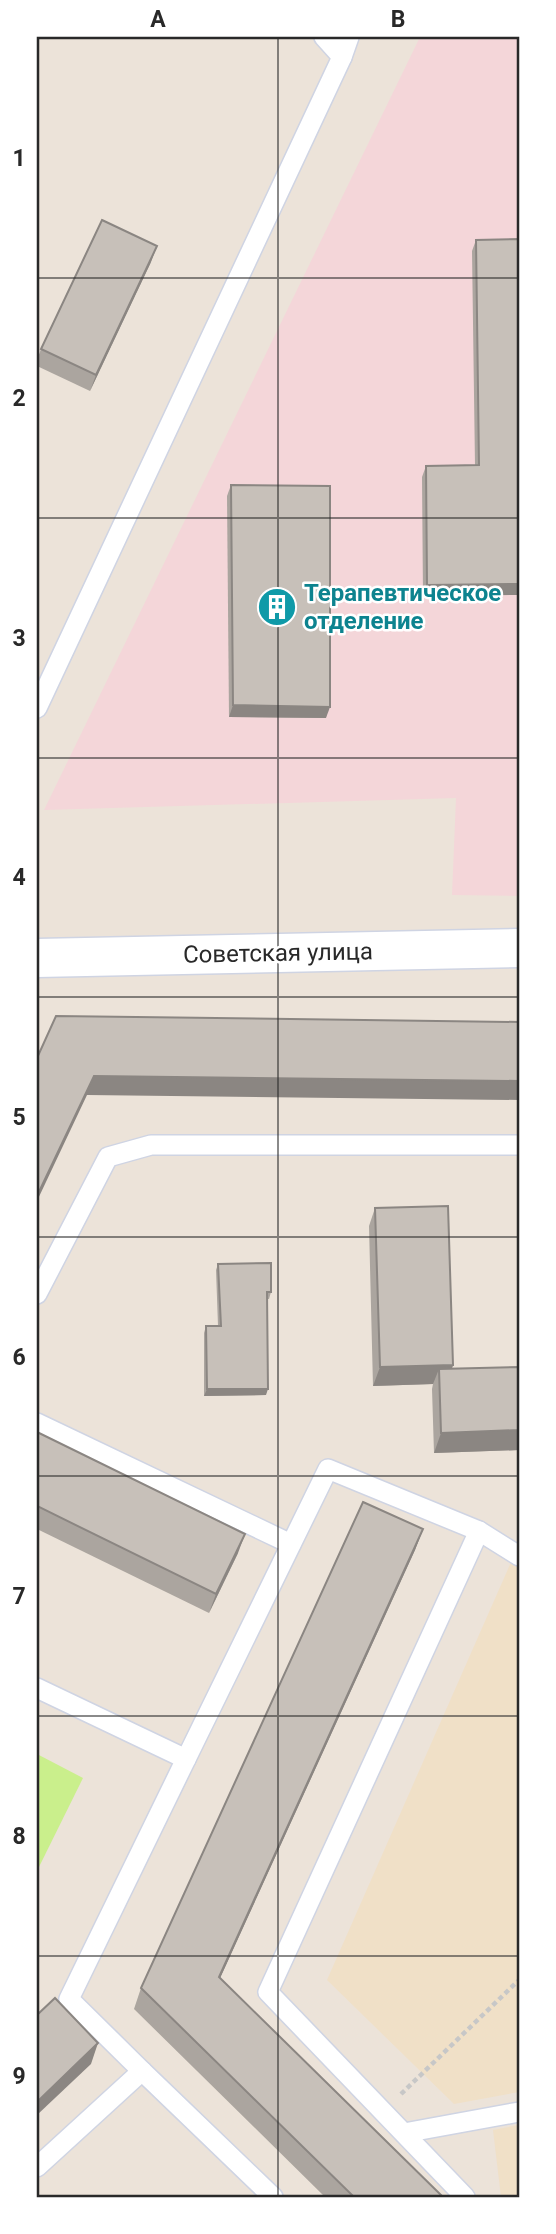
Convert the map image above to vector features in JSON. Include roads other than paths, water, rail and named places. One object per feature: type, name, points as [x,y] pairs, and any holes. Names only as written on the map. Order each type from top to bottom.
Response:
[{"type":"street","name":"Советская улица","points":[[37,958],[519,948]]},
{"type":"lane","points":[[324,37],[342,57]]},
{"type":"lane","points":[[37,708],[349,37]]},
{"type":"lane","points":[[37,1294],[107,1157],[151,1145],[519,1145]]},
{"type":"lane","points":[[37,1423],[291,1544]]},
{"type":"lane","points":[[273,2197],[69,1999],[328,1469],[479,1531],[519,1556]]},
{"type":"lane","points":[[465,2197],[268,1992],[479,1531]]},
{"type":"lane","points":[[37,1688],[186,1759]]},
{"type":"lane","points":[[37,2167],[142,2071]]},
{"type":"lane","points":[[404,2133],[519,2112]]},
{"type":"place","name":"Терапевтическое отделение","points":[[277,607]]}]
